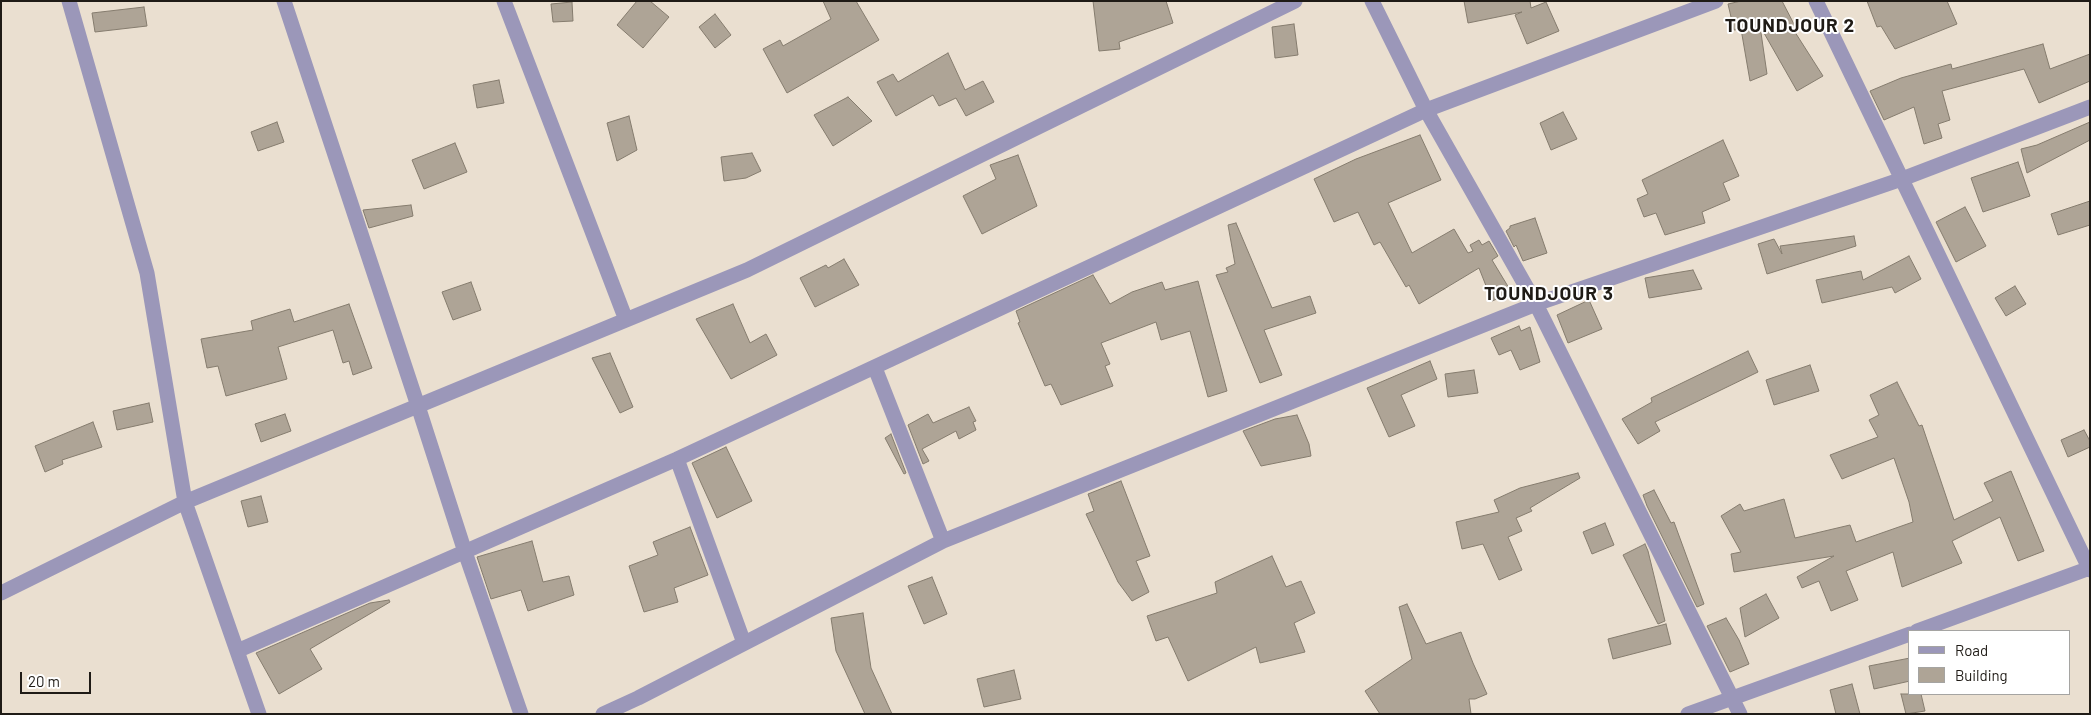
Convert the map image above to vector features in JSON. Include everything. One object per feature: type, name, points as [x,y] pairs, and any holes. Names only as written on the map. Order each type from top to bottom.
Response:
[{"type":"street","points":[[69,1],[147,273],[184,502],[259,714]]},
{"type":"street","points":[[284,1],[465,552],[521,714]]},
{"type":"street","points":[[504,1],[626,320]]},
{"type":"street","points":[[1,593],[184,502],[747,270],[1295,1]]},
{"type":"street","points":[[1372,1],[1426,110],[1536,304],[1740,714]]},
{"type":"street","points":[[237,651],[677,459],[1426,110],[1716,1]]},
{"type":"street","points":[[1816,1],[2089,569],[1920,630]]},
{"type":"street","points":[[603,714],[638,698],[943,541],[1536,304],[1902,179],[2090,107]]},
{"type":"street","points":[[875,368],[943,541]]},
{"type":"street","points":[[677,459],[744,644]]},
{"type":"street","points":[[1688,714],[1908,635]]},
{"type":"building","points":[[637,1],[650,1],[669,17],[643,48],[617,25]]},
{"type":"building","points":[[823,1],[856,1],[879,40],[787,93],[763,49],[780,40],[783,46],[831,19]]},
{"type":"building","points":[[1093,1],[1166,1],[1173,23],[1119,42],[1120,49],[1099,51]]},
{"type":"building","points":[[1464,1],[1530,1],[1531,8],[1546,2],[1559,31],[1527,44],[1515,15],[1522,12],[1468,23]]},
{"type":"building","points":[[1741,1],[1782,1],[1796,28],[1793,29],[1823,76],[1797,91],[1760,26],[1767,74],[1750,81],[1741,29],[1734,30],[1728,4]]},
{"type":"building","points":[[1867,1],[1947,1],[1957,24],[1895,49],[1881,26],[1877,27]]},
{"type":"building","points":[[572,2],[573,21],[553,22],[551,4]]},
{"type":"building","points":[[144,7],[147,26],[95,32],[92,13]]},
{"type":"building","points":[[715,14],[731,35],[715,48],[699,27]]},
{"type":"building","points":[[1294,24],[1298,55],[1275,58],[1272,27]]},
{"type":"building","points":[[2043,44],[2050,69],[2090,54],[2090,81],[2039,103],[2024,69],[1942,91],[1950,120],[1938,124],[1942,138],[1924,144],[1914,107],[1884,120],[1870,91],[1901,78],[1951,64],[1952,69]]},
{"type":"building","points":[[948,53],[965,90],[983,81],[994,102],[966,116],[956,98],[939,106],[933,95],[896,116],[877,82],[893,74],[898,82]]},
{"type":"building","points":[[499,80],[504,103],[477,108],[473,85]]},
{"type":"building","points":[[848,97],[872,121],[833,146],[814,115]]},
{"type":"building","points":[[1563,112],[1577,139],[1551,150],[1540,123]]},
{"type":"building","points":[[629,116],[637,150],[617,161],[607,123]]},
{"type":"building","points":[[277,122],[284,142],[258,151],[251,132]]},
{"type":"building","points":[[2090,122],[2090,140],[2027,173],[2021,149],[2037,145]]},
{"type":"building","points":[[1420,135],[1441,180],[1388,203],[1412,253],[1454,229],[1468,253],[1473,251],[1470,245],[1479,240],[1482,245],[1489,241],[1498,256],[1492,260],[1512,293],[1492,301],[1479,268],[1419,304],[1409,285],[1406,287],[1380,242],[1374,245],[1358,212],[1334,222],[1314,179],[1356,159]]},
{"type":"building","points":[[1723,140],[1739,176],[1723,183],[1730,200],[1702,212],[1705,223],[1665,235],[1656,213],[1644,217],[1637,199],[1648,194],[1642,180]]},
{"type":"building","points":[[455,143],[467,172],[424,189],[412,160]]},
{"type":"building","points":[[752,153],[761,171],[746,178],[724,181],[721,157]]},
{"type":"building","points":[[1018,155],[1037,206],[982,234],[963,196],[996,179],[990,165]]},
{"type":"building","points":[[2018,162],[2030,196],[1983,212],[1971,178]]},
{"type":"building","points":[[2090,201],[2090,225],[2058,235],[2051,214]]},
{"type":"building","points":[[411,205],[413,216],[369,228],[363,210]]},
{"type":"building","points":[[1965,207],[1986,246],[1956,262],[1936,222]]},
{"type":"building","points":[[1535,218],[1547,253],[1523,261],[1516,245],[1514,247],[1506,231],[1510,226]]},
{"type":"building","points":[[1236,223],[1272,308],[1310,296],[1316,313],[1264,330],[1282,375],[1260,383],[1216,275],[1228,272],[1226,268],[1235,264],[1228,225]]},
{"type":"building","points":[[1854,236],[1856,246],[1767,274],[1758,244],[1774,239],[1782,254],[1780,246]]},
{"type":"building","points":[[1909,256],[1921,279],[1895,293],[1892,287],[1822,303],[1816,280],[1861,271],[1863,280]]},
{"type":"building","points":[[844,259],[859,285],[815,307],[800,278],[826,265],[828,268]]},
{"type":"building","points":[[1693,270],[1702,289],[1649,298],[1645,278]]},
{"type":"building","points":[[1093,275],[1110,304],[1132,292],[1162,282],[1165,290],[1198,281],[1227,391],[1208,397],[1190,331],[1161,340],[1156,322],[1101,343],[1110,364],[1105,366],[1113,386],[1061,405],[1051,384],[1045,386],[1018,323],[1020,322],[1016,311]]},
{"type":"building","points":[[471,282],[481,310],[453,320],[442,292]]},
{"type":"building","points":[[2015,286],[2026,304],[2006,316],[1995,298]]},
{"type":"building","points":[[1589,300],[1602,329],[1568,343],[1557,315]]},
{"type":"building","points":[[349,304],[372,368],[353,375],[349,361],[343,363],[333,330],[278,347],[287,379],[226,396],[218,366],[207,368],[201,339],[253,330],[251,321],[290,309],[294,322]]},
{"type":"building","points":[[733,304],[750,343],[766,334],[777,355],[731,379],[696,319]]},
{"type":"building","points":[[1519,326],[1521,331],[1530,327],[1540,362],[1520,370],[1511,350],[1499,355],[1491,338]]},
{"type":"building","points":[[1748,351],[1758,372],[1655,422],[1660,431],[1638,444],[1622,419],[1652,402],[1651,398]]},
{"type":"building","points":[[610,353],[633,407],[620,413],[592,358]]},
{"type":"building","points":[[1430,361],[1437,379],[1401,395],[1415,426],[1389,437],[1367,388]]},
{"type":"building","points":[[1810,365],[1819,391],[1774,405],[1766,380]]},
{"type":"building","points":[[1474,370],[1478,393],[1448,397],[1445,374]]},
{"type":"building","points":[[1897,382],[1919,426],[1922,425],[1954,520],[1993,501],[1984,483],[2011,471],[2044,551],[2018,561],[2000,517],[1952,541],[1962,563],[1902,587],[1893,552],[1846,571],[1858,600],[1831,611],[1819,581],[1802,588],[1797,577],[1834,556],[1734,572],[1731,554],[1741,552],[1721,516],[1740,504],[1744,511],[1784,499],[1795,538],[1850,525],[1856,542],[1913,522],[1909,502],[1894,458],[1842,479],[1830,455],[1878,437],[1869,420],[1879,415],[1870,395]]},
{"type":"building","points":[[149,403],[153,422],[117,430],[113,411]]},
{"type":"building","points":[[969,407],[976,421],[973,422],[976,430],[959,439],[956,431],[922,449],[929,461],[923,464],[908,425],[928,414],[933,423]]},
{"type":"building","points":[[285,414],[291,431],[261,442],[255,424]]},
{"type":"building","points":[[1297,415],[1309,444],[1311,456],[1261,466],[1243,431],[1275,419]]},
{"type":"building","points":[[93,422],[102,447],[62,460],[63,464],[45,472],[35,446]]},
{"type":"building","points":[[2084,430],[2090,441],[2090,447],[2068,457],[2061,440]]},
{"type":"building","points":[[891,434],[906,473],[904,474],[885,438]]},
{"type":"building","points":[[726,447],[752,501],[717,518],[692,463]]},
{"type":"building","points":[[1578,473],[1580,478],[1530,508],[1532,511],[1516,518],[1522,531],[1508,537],[1522,570],[1499,580],[1483,544],[1462,549],[1456,522],[1499,512],[1494,500],[1520,488]]},
{"type":"building","points":[[1121,481],[1150,556],[1136,561],[1149,592],[1132,601],[1118,582],[1086,514],[1094,511],[1088,494]]},
{"type":"building","points":[[1654,490],[1671,523],[1674,522],[1704,604],[1697,607],[1647,506],[1643,495]]},
{"type":"building","points":[[261,496],[268,522],[248,527],[241,501]]},
{"type":"building","points":[[1605,523],[1614,545],[1592,554],[1583,532]]},
{"type":"building","points":[[690,527],[708,575],[674,588],[678,602],[644,612],[629,566],[658,555],[653,542]]},
{"type":"building","points":[[532,541],[543,582],[569,576],[574,595],[528,611],[521,590],[491,599],[477,557]]},
{"type":"building","points":[[1645,544],[1665,621],[1658,624],[1623,555]]},
{"type":"building","points":[[1272,556],[1286,587],[1301,581],[1315,613],[1294,623],[1305,652],[1260,663],[1256,647],[1188,681],[1168,637],[1156,641],[1147,616],[1217,593],[1215,582]]},
{"type":"building","points":[[932,577],[947,614],[924,624],[908,586]]},
{"type":"building","points":[[1766,594],[1779,618],[1745,637],[1740,608]]},
{"type":"building","points":[[389,600],[390,602],[310,649],[322,669],[279,694],[256,653],[370,603]]},
{"type":"building","points":[[1407,604],[1426,644],[1461,632],[1487,694],[1475,699],[1469,699],[1471,714],[1380,714],[1365,691],[1412,659],[1399,607]]},
{"type":"building","points":[[863,613],[871,668],[892,714],[865,714],[836,651],[831,618]]},
{"type":"building","points":[[1726,618],[1739,640],[1749,664],[1730,672],[1707,626]]},
{"type":"building","points":[[1666,624],[1671,644],[1613,659],[1608,639]]},
{"type":"building","points":[[1908,658],[1908,681],[1874,689],[1869,666]]},
{"type":"building","points":[[1014,670],[1021,699],[984,707],[977,679]]},
{"type":"building","points":[[1852,684],[1860,714],[1836,714],[1830,690]]},
{"type":"building","points":[[1901,694],[1921,695],[1925,711],[1906,714]]},
{"type":"district","name":"TOUNDJOUR 2","points":[[1790,26]]},
{"type":"district","name":"TOUNDJOUR 3","points":[[1549,294]]}]
